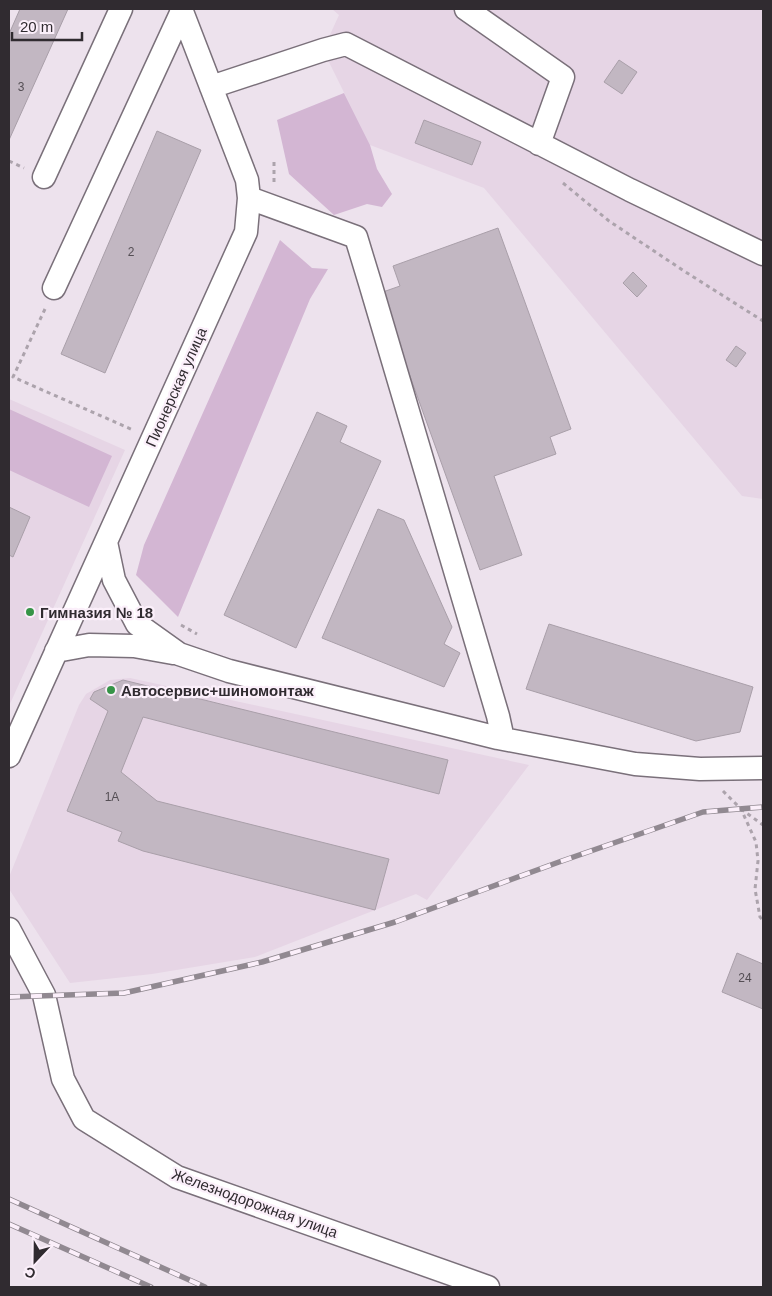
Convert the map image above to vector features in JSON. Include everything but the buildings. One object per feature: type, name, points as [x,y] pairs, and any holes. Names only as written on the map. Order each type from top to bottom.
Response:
[{"type":"street","points":[[44,176],[121,9]]},
{"type":"street","points":[[466,9],[563,77],[539,144]]},
{"type":"street","points":[[54,288],[182,10]]},
{"type":"street","name":"Пионерская улица","points":[[9,756],[246,232],[249,198],[247,180],[182,10]]},
{"type":"street","points":[[212,88],[346,44],[630,190],[763,254]]},
{"type":"street","points":[[249,198],[356,237],[503,739]]},
{"type":"street","points":[[106,542],[114,580],[137,624],[179,654]]},
{"type":"street","points":[[56,651],[89,644],[134,646],[179,654],[229,671],[503,739],[635,764],[700,769],[763,768]]},
{"type":"street","name":"Железнодорожная улица","points":[[9,930],[44,996],[63,1079],[84,1119],[177,1177],[488,1287]]},
{"type":"path","points":[[562,183],[609,221],[684,272],[763,321]]},
{"type":"path","points":[[54,288],[13,377],[133,431]]},
{"type":"path","points":[[173,620],[199,635]]},
{"type":"path","points":[[700,769],[741,809],[763,824]]},
{"type":"path","points":[[741,809],[756,842],[758,862],[755,889],[760,917],[763,920]]},
{"type":"shaded area","points":[[332,9],[763,9],[763,499],[742,496],[484,188],[370,145],[323,50],[339,15]]},
{"type":"shaded area","points":[[344,93],[370,145],[377,169],[392,194],[382,207],[367,204],[334,215],[289,174],[277,120]]},
{"type":"shaded area","points":[[280,240],[312,268],[328,269],[310,299],[178,617],[136,575],[144,545]]},
{"type":"shaded area","name":"Гимназия № 18","points":[[9,399],[125,450],[9,706]]},
{"type":"shaded area","points":[[9,409],[112,456],[89,507],[9,470]]},
{"type":"shaded area","points":[[130,678],[529,765],[427,900],[416,894],[255,957],[152,974],[70,983],[9,889],[9,877],[79,705],[86,694],[110,680]]},
{"type":"railway","points":[[9,997],[124,993],[262,962],[395,922],[703,812],[763,807]]},
{"type":"railway","points":[[9,1199],[205,1287]]},
{"type":"railway","points":[[9,1224],[151,1287]]},
{"type":"place","name":"Гимназия № 18","points":[[30,612]]},
{"type":"place","name":"Автосервис+шиномонтаж","points":[[111,690]]}]
